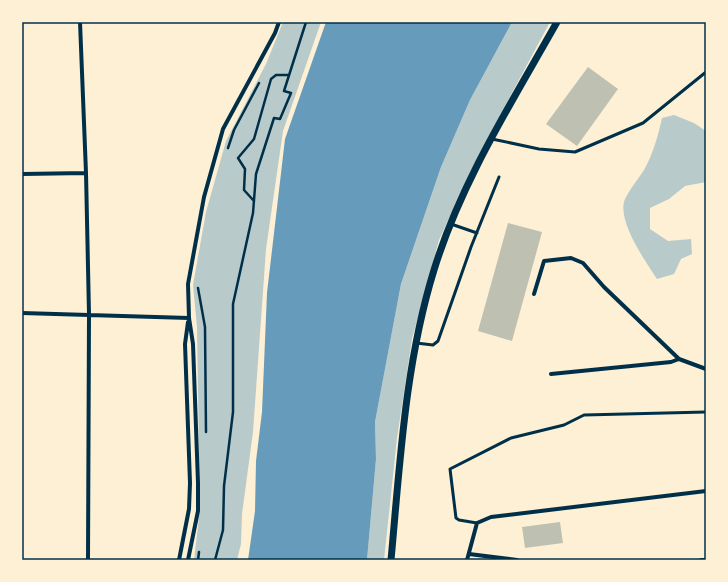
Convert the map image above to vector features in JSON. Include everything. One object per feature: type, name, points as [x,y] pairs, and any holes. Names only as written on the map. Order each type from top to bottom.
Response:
[{"type":"street","points":[[80,22],[86,173],[89,314],[88,560]]},
{"type":"street","points":[[188,560],[198,511],[198,482],[193,344],[189,318],[188,284],[204,197],[223,129],[275,33],[279,22]]},
{"type":"street","points":[[391,560],[402,448],[416,343],[423,306],[434,269],[463,195],[492,138],[557,22]]},
{"type":"street","points":[[22,174],[86,173]]},
{"type":"street","points":[[534,294],[544,261],[571,258],[577,260],[588,268],[604,287],[679,359],[706,369]]},
{"type":"street","points":[[22,313],[189,318]]},
{"type":"street","points":[[179,560],[189,509],[190,482],[185,344],[189,318]]},
{"type":"street","points":[[552,374],[671,362],[679,359]]},
{"type":"street","points":[[467,560],[477,523],[491,517],[706,491]]},
{"type":"street","points":[[469,554],[517,560]]},
{"type":"street","points":[[701,560],[706,560]]},
{"type":"lane","points":[[492,138],[539,149],[575,152],[643,123],[706,72]]},
{"type":"lane","points":[[416,343],[433,345],[438,341],[499,177]]},
{"type":"lane","points":[[451,224],[477,233]]},
{"type":"lane","points":[[477,523],[459,520],[456,518],[450,469],[511,438],[564,425],[584,415],[706,412]]},
{"type":"path","points":[[215,560],[223,530],[224,486],[232,412],[232,304],[253,213],[256,174],[274,118],[280,120],[291,93],[284,91],[306,22]]},
{"type":"path","points":[[254,201],[244,190],[245,169],[238,158],[254,139],[271,80],[276,75],[289,75]]},
{"type":"path","points":[[226,153],[234,130],[262,77]]},
{"type":"path","points":[[197,285],[205,327],[206,439]]},
{"type":"path","points":[[198,560],[201,545]]},
{"type":"shaded area","points":[[283,22],[321,22],[283,131],[266,249],[253,432],[242,514],[241,544],[237,560],[194,560],[200,509],[197,327],[193,285],[206,212],[226,141],[266,64]]},
{"type":"shaded area","points":[[512,22],[550,22],[476,160],[439,240],[412,339],[397,438],[384,560],[367,560],[376,459],[375,422],[401,284],[441,167],[470,100]]},
{"type":"shaded area","points":[[674,115],[694,123],[706,131],[706,182],[685,186],[669,199],[650,208],[650,229],[668,241],[691,239],[692,254],[681,259],[674,274],[657,279],[628,229],[623,208],[625,199],[650,158],[662,118]]},
{"type":"water","points":[[326,22],[512,22],[470,100],[441,167],[401,284],[375,422],[376,459],[367,560],[248,560],[255,511],[256,461],[262,412],[267,293],[285,139]]},
{"type":"building","points":[[588,67],[618,89],[577,146],[546,124]]},
{"type":"building","points":[[508,223],[542,232],[512,341],[478,331]]},
{"type":"building","points":[[560,522],[563,543],[525,548],[522,527]]}]
